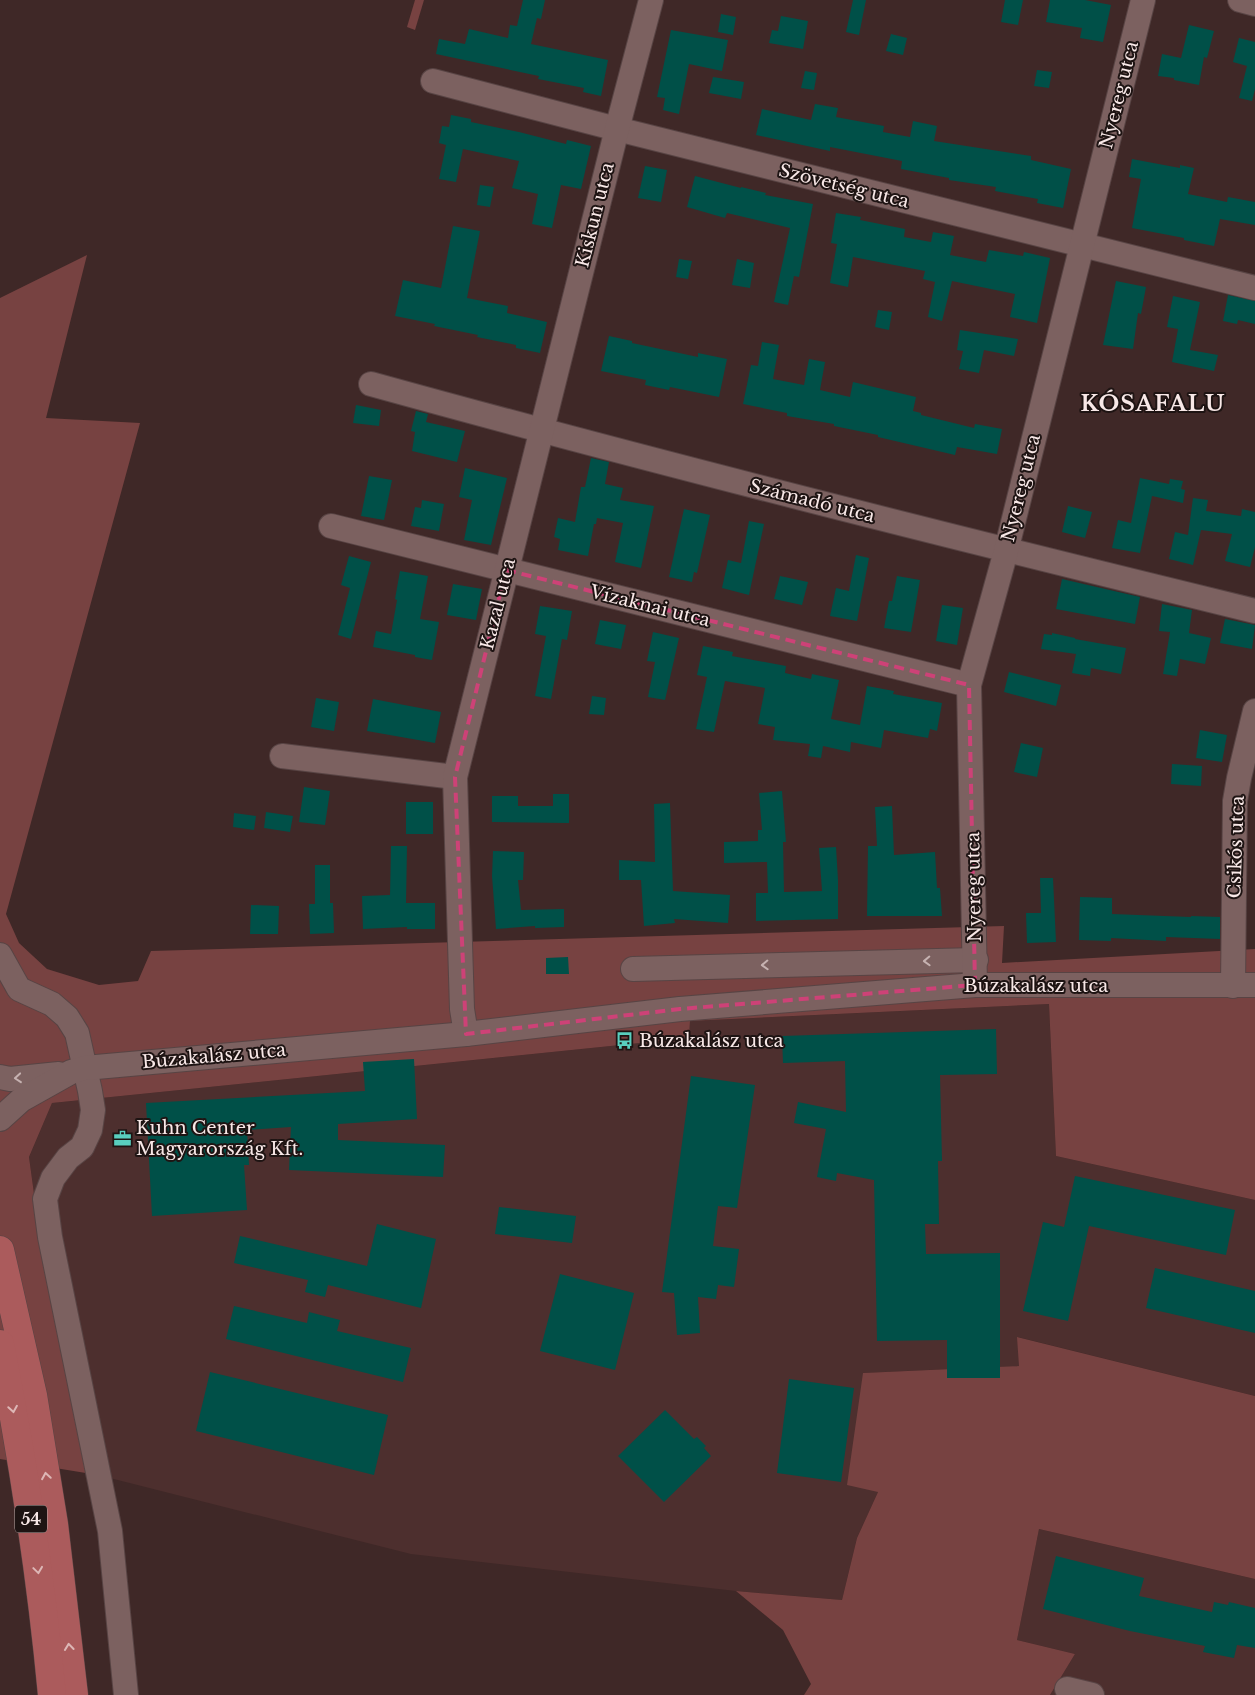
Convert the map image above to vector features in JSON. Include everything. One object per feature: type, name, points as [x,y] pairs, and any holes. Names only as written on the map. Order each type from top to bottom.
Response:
[{"type":"main road","name":"54","points":[[0,1250],[33,1395],[54,1524],[74,1695]]},
{"type":"main road","name":"54","points":[[0,1344],[31,1520],[46,1624],[52,1695]]},
{"type":"street","name":"Kiskun utca","points":[[541,431],[616,129],[651,0]]},
{"type":"street","name":"Nyereg utca","points":[[975,985],[969,685],[1006,551],[1144,0]]},
{"type":"street","points":[[1240,0],[1255,4]]},
{"type":"street","name":"Szövetség utca","points":[[433,81],[616,129],[1255,288]]},
{"type":"street","name":"Számadó utca","points":[[371,384],[541,431],[1006,551],[1255,611]]},
{"type":"street","name":"Kazal utca","points":[[466,1034],[462,1009],[455,777],[541,431]]},
{"type":"street","name":"Vízaknai utca","points":[[331,526],[969,685]]},
{"type":"street","name":"Csikós utca","points":[[1244,986],[1235,801],[1255,710]]},
{"type":"street","points":[[282,756],[455,777]]},
{"type":"street","points":[[0,955],[20,988],[52,1004],[68,1017],[77,1033],[78,1070],[92,1110],[90,1130],[82,1147],[68,1158],[53,1178],[45,1199],[50,1236],[110,1531],[126,1695]]},
{"type":"street","name":"Búzakalász utca","points":[[633,969],[976,960]]},
{"type":"street","name":"Búzakalász utca","points":[[0,1078],[10,1079],[78,1070],[466,1034],[680,1008],[975,985],[1244,986]]},
{"type":"street","name":"Búzakalász utca","points":[[0,1119],[21,1100],[78,1070]]},
{"type":"street","points":[[1067,1689],[1092,1695]]},
{"type":"highlighted area","points":[[506,570],[969,685],[975,985],[680,1009],[466,1034],[455,777]]},
{"type":"shaded area","points":[[415,0],[424,0],[415,30],[407,27]]},
{"type":"shaded area","points":[[87,255],[46,418],[140,423],[6,914],[19,943],[47,969],[99,985],[138,981],[151,951],[1004,926],[1002,963],[1255,949],[1255,1200],[1056,1156],[1049,1004],[690,1021],[689,1038],[52,1103],[29,1157],[38,1223],[98,1475],[0,1459],[0,298]]},
{"type":"shaded area","points":[[1049,1004],[1056,1156],[1255,1200],[1255,1396],[1018,1337],[1020,1366],[863,1373],[878,1492],[857,1538],[842,1600],[736,1591],[411,1554],[98,1475],[38,1223],[29,1157],[52,1103],[689,1038],[690,1021]]},
{"type":"shaded area","points":[[1017,1337],[1255,1396],[1255,1579],[1039,1529],[1017,1640],[1075,1654],[1050,1695],[804,1695],[811,1684],[783,1630],[736,1591],[842,1600],[857,1538],[878,1492],[847,1485],[863,1373],[1019,1366]]},
{"type":"shaded area","points":[[1039,1529],[1255,1579],[1255,1695],[1050,1695],[1075,1654],[1017,1640]]},
{"type":"building","points":[[523,0],[545,0],[541,19],[537,18],[531,44],[608,60],[601,96],[583,92],[584,88],[538,79],[539,76],[436,54],[439,39],[465,44],[469,29],[508,38],[510,25],[517,26]]},
{"type":"building","points":[[853,0],[866,0],[859,35],[846,32]]},
{"type":"building","points":[[1005,0],[1023,0],[1018,25],[1001,22]]},
{"type":"building","points":[[1050,0],[1085,0],[1111,5],[1103,42],[1080,38],[1082,28],[1046,22]]},
{"type":"building","points":[[721,14],[736,17],[733,35],[718,32]]},
{"type":"building","points":[[781,16],[808,21],[803,49],[769,43],[772,30],[778,31]]},
{"type":"building","points":[[1189,25],[1214,31],[1207,58],[1204,57],[1199,85],[1158,76],[1162,54],[1181,58]]},
{"type":"building","points":[[671,30],[728,40],[722,71],[689,64],[679,114],[663,110],[665,98],[657,97]]},
{"type":"building","points":[[891,34],[907,38],[903,55],[886,51]]},
{"type":"building","points":[[1239,38],[1255,42],[1255,89],[1252,101],[1239,98],[1247,66],[1233,62]]},
{"type":"building","points":[[1037,70],[1052,72],[1049,88],[1034,86]]},
{"type":"building","points":[[805,71],[817,73],[814,90],[801,88]]},
{"type":"building","points":[[713,77],[744,82],[741,99],[709,93]]},
{"type":"building","points":[[815,104],[838,108],[836,117],[884,126],[883,132],[910,137],[913,121],[937,126],[934,141],[1031,156],[1031,160],[1071,169],[1063,208],[1037,203],[1038,199],[995,191],[996,187],[949,180],[949,178],[901,169],[902,161],[830,147],[830,151],[756,135],[762,109],[811,120]]},
{"type":"building","points":[[451,115],[471,119],[471,122],[566,144],[567,140],[591,146],[581,189],[561,185],[552,228],[532,224],[538,194],[512,188],[519,161],[463,149],[456,182],[439,179],[446,145],[439,143],[442,126],[449,127]]},
{"type":"building","points":[[1132,159],[1180,168],[1180,165],[1194,168],[1188,194],[1227,202],[1228,197],[1255,202],[1255,225],[1220,219],[1214,246],[1132,228],[1141,179],[1129,177]]},
{"type":"building","points":[[645,166],[667,170],[661,202],[638,198]]},
{"type":"building","points":[[695,176],[766,193],[765,195],[813,204],[799,277],[794,276],[788,305],[774,302],[790,228],[727,213],[725,218],[687,207]]},
{"type":"building","points":[[480,185],[494,187],[490,207],[477,205]]},
{"type":"building","points":[[836,213],[861,217],[860,220],[905,229],[904,237],[931,242],[933,232],[954,236],[950,255],[986,262],[989,250],[1023,256],[1024,252],[1050,258],[1037,323],[1010,317],[1015,294],[952,281],[942,321],[928,317],[935,282],[923,279],[925,271],[853,257],[848,287],[830,283],[837,244],[831,243]]},
{"type":"building","points":[[453,226],[480,231],[467,298],[508,306],[507,313],[547,322],[540,353],[516,348],[516,345],[477,337],[478,335],[434,326],[435,324],[395,316],[403,280],[441,288]]},
{"type":"building","points":[[679,259],[692,261],[688,279],[676,277]]},
{"type":"building","points":[[737,259],[754,263],[750,288],[732,285]]},
{"type":"building","points":[[1116,281],[1146,287],[1141,314],[1138,313],[1133,349],[1103,345]]},
{"type":"building","points":[[1228,295],[1255,301],[1255,324],[1238,320],[1237,324],[1223,321]]},
{"type":"building","points":[[1173,296],[1200,302],[1190,350],[1218,355],[1214,371],[1172,362],[1178,329],[1167,327]]},
{"type":"building","points":[[878,310],[892,312],[889,330],[875,327]]},
{"type":"building","points":[[960,330],[1018,339],[1014,356],[984,350],[979,373],[959,369],[963,351],[957,350]]},
{"type":"building","points":[[609,336],[632,341],[632,343],[698,357],[698,353],[727,359],[719,397],[670,387],[669,390],[645,385],[646,380],[601,371]]},
{"type":"building","points":[[762,342],[779,345],[773,379],[804,385],[809,359],[825,362],[820,390],[850,397],[853,382],[916,397],[913,411],[921,413],[921,415],[974,428],[975,424],[1002,429],[997,454],[957,447],[955,455],[878,437],[878,435],[834,426],[834,424],[787,416],[787,413],[743,404],[751,365],[758,366]]},
{"type":"building","points":[[356,405],[381,410],[379,426],[353,423]]},
{"type":"building","points":[[416,411],[428,414],[426,422],[465,431],[457,462],[412,451],[415,432],[411,431]]},
{"type":"building","points":[[591,458],[609,462],[605,484],[623,488],[620,500],[654,506],[641,568],[615,562],[623,523],[597,518],[596,524],[594,524],[588,556],[558,550],[560,539],[554,537],[558,518],[575,522],[581,487],[585,487]]},
{"type":"building","points":[[465,468],[507,478],[491,545],[464,540],[472,500],[459,497]]},
{"type":"building","points":[[369,476],[392,480],[384,520],[361,516]]},
{"type":"building","points":[[1140,478],[1169,484],[1170,479],[1183,481],[1181,489],[1185,490],[1183,503],[1152,496],[1140,553],[1112,548],[1118,520],[1131,523]]},
{"type":"building","points":[[1193,498],[1208,500],[1206,511],[1241,516],[1242,509],[1255,512],[1255,547],[1250,567],[1225,561],[1232,534],[1201,530],[1193,565],[1169,559],[1175,532],[1188,535]]},
{"type":"building","points":[[422,500],[444,504],[439,531],[411,526],[415,507],[421,508]]},
{"type":"building","points":[[1068,506],[1092,512],[1085,538],[1062,532]]},
{"type":"building","points":[[684,509],[710,515],[697,573],[694,572],[692,582],[669,577]]},
{"type":"building","points":[[749,521],[764,524],[749,595],[722,588],[728,560],[741,563]]},
{"type":"building","points":[[856,555],[869,558],[857,621],[830,616],[836,588],[849,591]]},
{"type":"building","points":[[349,556],[371,562],[351,639],[338,635],[350,588],[341,585]]},
{"type":"building","points":[[400,571],[428,576],[420,619],[439,622],[432,660],[373,647],[376,631],[391,634]]},
{"type":"building","points":[[780,576],[808,582],[802,605],[774,599]]},
{"type":"building","points":[[897,576],[920,580],[911,632],[884,628],[889,601],[892,601]]},
{"type":"building","points":[[1062,579],[1140,597],[1135,624],[1056,609]]},
{"type":"building","points":[[453,584],[482,589],[476,620],[447,615]]},
{"type":"building","points":[[1162,604],[1192,610],[1189,633],[1211,638],[1205,664],[1180,659],[1177,676],[1163,674],[1170,632],[1159,631]]},
{"type":"building","points":[[942,605],[963,608],[957,645],[936,641]]},
{"type":"building","points":[[540,606],[572,611],[567,640],[562,639],[551,699],[535,696],[546,636],[535,634]]},
{"type":"building","points":[[1225,619],[1255,625],[1252,649],[1220,643]]},
{"type":"building","points":[[600,620],[626,625],[621,649],[595,644]]},
{"type":"building","points":[[653,632],[679,638],[665,700],[648,697],[655,662],[647,661]]},
{"type":"building","points":[[1052,633],[1126,648],[1121,674],[1091,668],[1090,676],[1072,673],[1076,654],[1041,649],[1044,634],[1052,635]]},
{"type":"building","points":[[703,646],[733,652],[732,656],[786,666],[785,673],[811,679],[812,674],[839,680],[831,719],[860,725],[867,686],[894,691],[893,694],[942,703],[937,731],[930,729],[928,738],[884,730],[881,748],[851,742],[850,752],[823,746],[821,758],[808,756],[810,744],[773,740],[775,727],[758,724],[765,688],[725,681],[714,732],[696,729],[707,677],[697,675]]},
{"type":"building","points":[[1009,672],[1061,685],[1056,706],[1004,692]]},
{"type":"building","points":[[592,696],[606,698],[604,715],[589,714]]},
{"type":"building","points":[[316,698],[339,702],[334,731],[311,727]]},
{"type":"building","points":[[373,699],[441,712],[435,743],[367,731]]},
{"type":"building","points":[[1200,730],[1227,735],[1222,762],[1196,758]]},
{"type":"building","points":[[1021,743],[1043,748],[1037,777],[1014,772]]},
{"type":"building","points":[[1172,764],[1202,766],[1201,786],[1171,784]]},
{"type":"building","points":[[304,787],[330,791],[325,825],[299,822]]},
{"type":"building","points":[[782,791],[786,842],[783,842],[784,892],[822,891],[819,848],[836,847],[838,919],[756,921],[756,893],[768,893],[767,862],[724,863],[724,842],[758,841],[758,830],[762,830],[759,793]]},
{"type":"building","points":[[553,794],[569,794],[569,823],[492,822],[492,796],[518,796],[518,806],[553,806]]},
{"type":"building","points":[[406,802],[433,802],[433,834],[406,834]]},
{"type":"building","points":[[670,803],[673,891],[730,895],[728,923],[674,919],[675,923],[644,926],[641,880],[619,880],[619,860],[655,862],[654,804]]},
{"type":"building","points":[[892,806],[894,855],[935,852],[937,888],[940,888],[942,916],[867,916],[868,846],[877,846],[875,807]]},
{"type":"building","points":[[266,812],[293,816],[290,832],[264,828]]},
{"type":"building","points":[[234,813],[256,816],[254,830],[233,827]]},
{"type":"building","points":[[391,846],[407,846],[406,903],[435,903],[435,929],[407,929],[407,927],[363,929],[362,896],[390,895]]},
{"type":"building","points":[[493,851],[524,852],[523,880],[518,880],[521,910],[564,909],[564,927],[535,928],[535,926],[496,929],[492,876]]},
{"type":"building","points":[[315,865],[330,865],[330,903],[333,903],[334,933],[310,934],[309,904],[315,904]]},
{"type":"building","points":[[1040,878],[1053,878],[1056,942],[1027,943],[1026,913],[1041,913]]},
{"type":"building","points":[[1080,897],[1112,898],[1112,914],[1220,917],[1220,939],[1166,937],[1166,941],[1111,938],[1111,941],[1079,940]]},
{"type":"building","points":[[251,905],[279,906],[278,934],[250,934]]},
{"type":"building","points":[[568,957],[569,974],[546,974],[546,958]]},
{"type":"building","points":[[996,1029],[997,1074],[940,1075],[942,1161],[938,1161],[939,1224],[925,1224],[926,1254],[1000,1253],[1000,1378],[947,1378],[947,1340],[877,1341],[874,1180],[837,1173],[836,1181],[817,1177],[826,1129],[794,1123],[798,1102],[846,1112],[845,1061],[783,1063],[782,1036]]},
{"type":"building","points":[[414,1059],[417,1119],[338,1124],[338,1140],[445,1145],[443,1177],[289,1170],[291,1127],[247,1130],[249,1165],[244,1165],[247,1210],[152,1216],[146,1103],[365,1091],[363,1062]]},
{"type":"building","points":[[691,1076],[755,1085],[737,1208],[718,1206],[713,1246],[739,1249],[734,1287],[718,1285],[716,1299],[698,1297],[700,1333],[677,1335],[674,1293],[662,1292]]},
{"type":"building","points":[[1075,1176],[1235,1210],[1226,1255],[1089,1226],[1068,1321],[1023,1311],[1043,1222],[1064,1227]]},
{"type":"building","points":[[499,1207],[576,1216],[572,1243],[495,1234]]},
{"type":"building","points":[[377,1224],[436,1239],[421,1308],[328,1285],[325,1297],[305,1292],[308,1280],[234,1263],[240,1236],[367,1266]]},
{"type":"building","points":[[1155,1268],[1255,1291],[1255,1333],[1146,1308]]},
{"type":"building","points":[[560,1274],[634,1293],[615,1370],[540,1351]]},
{"type":"building","points":[[234,1306],[307,1323],[309,1312],[340,1320],[337,1331],[411,1348],[403,1382],[226,1339]]},
{"type":"building","points":[[210,1372],[388,1415],[374,1475],[196,1431]]},
{"type":"building","points":[[789,1379],[854,1388],[841,1482],[777,1473]]},
{"type":"building","points":[[665,1410],[694,1439],[697,1437],[706,1446],[704,1448],[711,1456],[664,1502],[618,1456]]},
{"type":"building","points":[[1056,1556],[1144,1578],[1139,1596],[1212,1612],[1214,1602],[1228,1605],[1229,1602],[1255,1608],[1255,1648],[1237,1645],[1234,1658],[1203,1652],[1205,1646],[1130,1631],[1043,1609]]},
{"type":"place","name":"Búzakalász utca","points":[[625,1041]]},
{"type":"place","name":"Kuhn Center Magyarország Kft.","points":[[122,1138]]},
{"type":"district","name":"KÓSAFALU","points":[[1153,403]]}]
